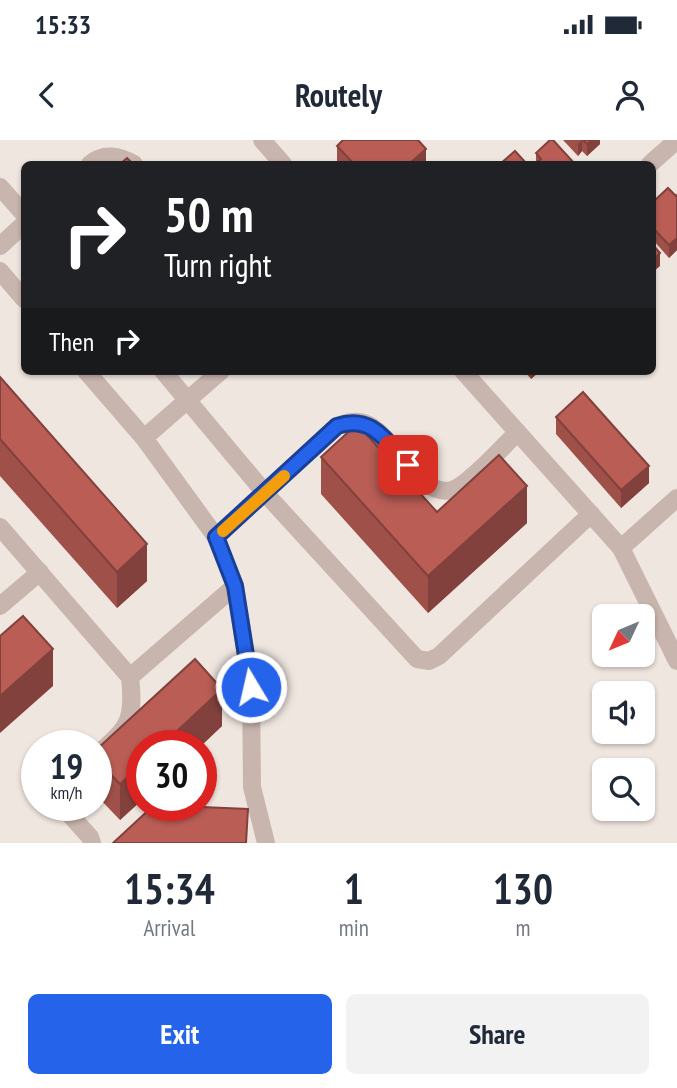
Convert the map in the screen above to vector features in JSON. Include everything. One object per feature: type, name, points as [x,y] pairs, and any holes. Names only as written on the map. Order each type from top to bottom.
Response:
[{"type":"street","points":[[262,140],[280,161]]},
{"type":"street","points":[[654,161],[677,141]]},
{"type":"street","points":[[94,161],[107,156],[128,161]]},
{"type":"street","points":[[0,187],[21,211]]},
{"type":"street","points":[[0,246],[21,227]]},
{"type":"street","points":[[0,271],[21,296]]},
{"type":"street","points":[[89,375],[144,438],[216,537],[235,586],[251,687],[252,787],[266,843]]},
{"type":"street","points":[[166,375],[265,493],[418,659],[429,661],[439,656],[591,514]]},
{"type":"street","points":[[144,438],[216,375]]},
{"type":"street","points":[[466,375],[621,548],[677,662]]},
{"type":"street","points":[[216,537],[337,426],[350,421],[364,423],[376,430],[424,482],[435,489],[450,490],[463,484],[517,433]]},
{"type":"street","points":[[621,548],[677,498]]},
{"type":"street","points":[[0,527],[130,677],[133,701],[127,725],[112,740]]},
{"type":"street","points":[[0,607],[40,572]]},
{"type":"street","points":[[130,677],[235,586]]},
{"type":"street","points":[[76,821],[92,843]]},
{"type":"building","points":[[343,140],[418,140],[426,149],[412,161],[351,161],[337,146]]},
{"type":"building","points":[[553,140],[572,161],[539,161],[541,159],[536,153]]},
{"type":"building","points":[[515,151],[524,161],[503,161]]},
{"type":"building","points":[[668,188],[677,195],[677,238],[669,245],[656,231],[656,199]]},
{"type":"building","points":[[0,377],[147,544],[117,572],[0,439]]},
{"type":"building","points":[[583,392],[649,466],[621,490],[556,417]]},
{"type":"building","points":[[357,424],[437,512],[499,455],[527,486],[428,576],[321,457]]},
{"type":"building","points":[[23,616],[53,649],[0,696],[0,636]]},
{"type":"building","points":[[195,659],[222,689],[178,730],[126,730],[126,779],[120,784],[112,776],[112,735]]},
{"type":"building","points":[[217,808],[248,809],[246,843],[113,843],[137,821],[217,821]]},
{"type":"slow traffic","points":[[223,531],[284,476]]},
{"type":"route","points":[[251,687],[235,586],[216,537],[337,426],[350,421],[364,423],[376,430],[408,465]]}]
